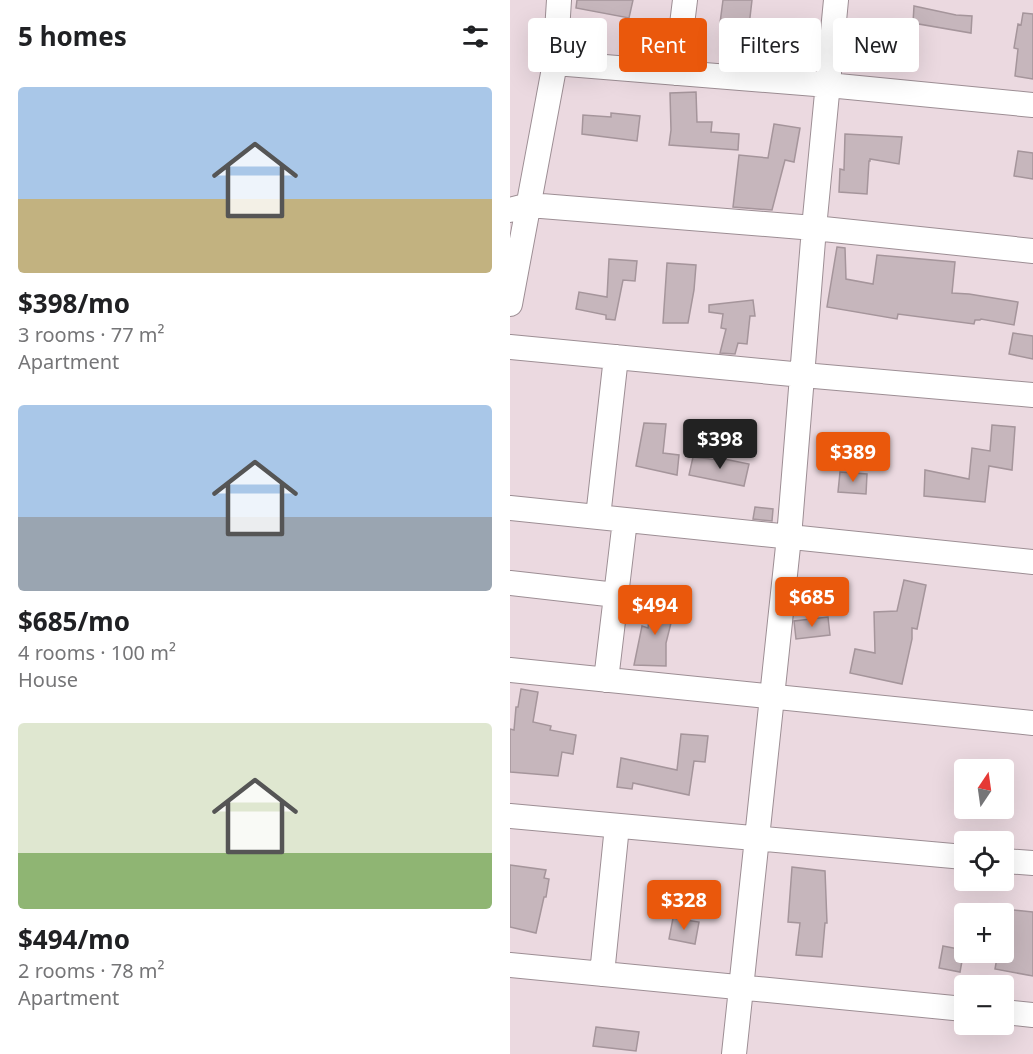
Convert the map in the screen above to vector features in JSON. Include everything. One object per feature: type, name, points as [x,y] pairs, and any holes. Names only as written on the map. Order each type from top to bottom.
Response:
[{"type":"street","points":[[558,18],[559,0]]},
{"type":"street","points":[[676,73],[685,0]]},
{"type":"street","points":[[734,1054],[789,537],[814,228],[836,0]]},
{"type":"street","points":[[607,67],[1033,105]]},
{"type":"street","points":[[510,304],[519,208],[553,72]]},
{"type":"street","points":[[519,208],[814,228],[1033,251]]},
{"type":"street","points":[[510,347],[1033,396]]},
{"type":"street","points":[[598,517],[616,357]]},
{"type":"street","points":[[510,508],[1033,562]]},
{"type":"street","points":[[606,680],[626,520]]},
{"type":"street","points":[[510,583],[616,595]]},
{"type":"street","points":[[510,670],[1033,723]]},
{"type":"street","points":[[510,816],[954,856]]},
{"type":"street","points":[[602,974],[617,826]]},
{"type":"street","points":[[1014,862],[1033,863]]},
{"type":"street","points":[[510,965],[954,1008]]},
{"type":"street","points":[[1014,1013],[1033,1015]]},
{"type":"building","points":[[577,0],[633,0],[629,18],[576,8]]},
{"type":"building","points":[[723,0],[752,0],[750,18],[721,18]]},
{"type":"building","points":[[914,6],[972,16],[971,33],[919,24],[919,18],[913,18]]},
{"type":"building","points":[[1023,13],[1033,14],[1033,79],[1015,76],[1018,49],[1014,48],[1018,24],[1021,25]]},
{"type":"building","points":[[696,92],[697,122],[712,122],[711,132],[739,134],[738,150],[669,145],[670,93]]},
{"type":"building","points":[[611,113],[640,116],[637,141],[582,134],[583,115],[611,117]]},
{"type":"building","points":[[774,124],[800,128],[794,162],[785,160],[772,210],[733,207],[739,155],[768,158]]},
{"type":"building","points":[[845,134],[902,137],[899,164],[870,159],[867,194],[839,192],[840,169],[844,170]]},
{"type":"building","points":[[1018,151],[1033,153],[1033,179],[1014,176]]},
{"type":"building","points":[[837,247],[845,248],[846,279],[873,284],[877,255],[955,262],[952,293],[1018,302],[1014,325],[981,319],[975,320],[974,324],[898,314],[897,319],[827,307]]},
{"type":"building","points":[[609,259],[637,261],[635,281],[623,280],[615,320],[606,319],[606,315],[576,309],[579,292],[607,297]]},
{"type":"building","points":[[667,263],[696,265],[688,323],[663,323]]},
{"type":"building","points":[[753,300],[755,316],[750,316],[747,344],[738,343],[735,354],[720,353],[726,329],[721,328],[723,314],[709,312],[709,305]]},
{"type":"building","points":[[1013,333],[1033,336],[1033,359],[1009,354]]},
{"type":"building","points":[[644,423],[666,424],[663,453],[679,455],[677,475],[636,466]]},
{"type":"building","points":[[992,425],[1015,427],[1012,470],[989,466],[985,502],[924,496],[925,470],[969,479],[972,448],[990,451]]},
{"type":"building","points":[[693,457],[719,460],[719,458],[749,464],[744,486],[689,475]]},
{"type":"building","points":[[840,472],[867,474],[866,494],[838,492]]},
{"type":"building","points":[[755,507],[773,509],[772,521],[753,519]]},
{"type":"building","points":[[904,580],[926,585],[917,629],[912,628],[912,639],[902,684],[850,673],[855,649],[875,653],[874,612],[897,611]]},
{"type":"building","points":[[651,602],[676,603],[666,643],[666,666],[634,665],[642,626],[648,628]]},
{"type":"building","points":[[828,617],[830,635],[796,639],[794,621]]},
{"type":"building","points":[[521,689],[538,692],[533,722],[551,726],[550,730],[576,735],[573,754],[562,752],[558,776],[510,772],[510,729],[514,730],[516,707],[518,707]]},
{"type":"building","points":[[681,734],[708,736],[705,762],[694,761],[689,795],[633,783],[632,789],[617,787],[621,758],[677,770]]},
{"type":"building","points":[[510,865],[546,870],[544,878],[549,879],[536,933],[510,927]]},
{"type":"building","points":[[792,867],[825,871],[827,923],[825,923],[822,957],[796,955],[800,923],[788,922]]},
{"type":"building","points":[[1014,910],[1033,912],[1033,976],[995,969],[996,963],[1014,963]]},
{"type":"building","points":[[673,918],[699,922],[695,944],[669,939]]},
{"type":"building","points":[[943,946],[954,948],[954,963],[962,963],[960,972],[939,968]]},
{"type":"building","points":[[596,1027],[639,1032],[636,1051],[593,1046]]}]
